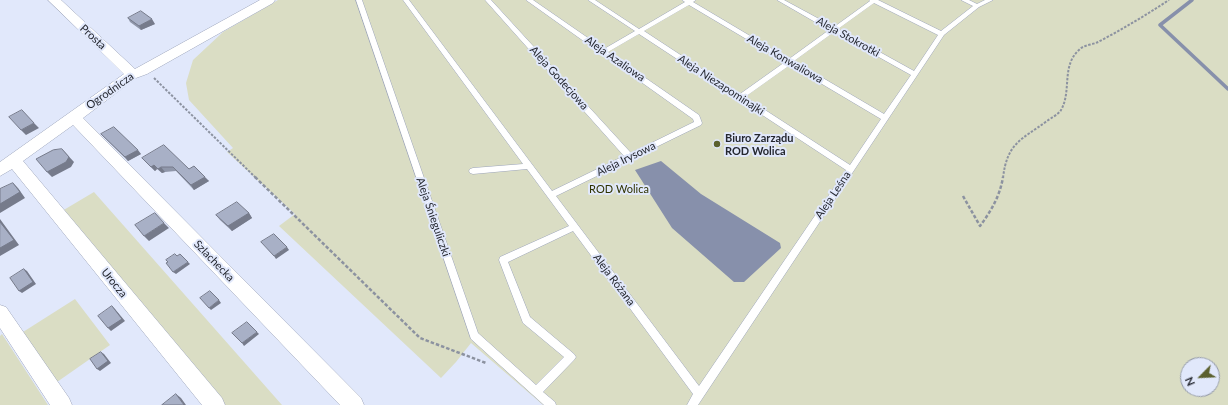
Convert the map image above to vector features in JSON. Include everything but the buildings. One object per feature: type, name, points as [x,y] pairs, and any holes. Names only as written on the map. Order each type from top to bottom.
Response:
[{"type":"street","name":"Prosta","points":[[54,0],[128,69],[131,75]]},
{"type":"street","name":"Ogrodnicza","points":[[7,165],[131,75],[145,69],[269,0]]},
{"type":"street","name":"Szlachecka","points":[[74,117],[354,405]]},
{"type":"street","name":"Urocza","points":[[7,165],[215,405]]},
{"type":"street","points":[[0,313],[62,405]]},
{"type":"lane","name":"Aleja Śnieguliczki","points":[[359,0],[474,336],[551,405]]},
{"type":"lane","name":"Aleja Różana","points":[[406,0],[699,394]]},
{"type":"lane","name":"Aleja Godecjowa","points":[[488,0],[630,157]]},
{"type":"lane","name":"Aleja Azaliowa","points":[[529,0],[696,117],[698,121]]},
{"type":"lane","name":"Aleja Niezapominajki","points":[[591,0],[851,169]]},
{"type":"lane","name":"Aleja Stokrotki","points":[[780,0],[915,74]]},
{"type":"lane","points":[[740,97],[874,0],[942,34]]},
{"type":"lane","points":[[964,0],[978,6]]},
{"type":"lane","name":"Aleja Leśna","points":[[692,405],[942,34],[978,6],[990,0]]},
{"type":"lane","points":[[604,52],[689,1]]},
{"type":"lane","name":"Aleja Konwaliowa","points":[[689,1],[789,62],[886,118]]},
{"type":"lane","name":"Aleja Irysowa","points":[[551,196],[698,123],[698,121]]},
{"type":"lane","points":[[473,171],[529,166]]},
{"type":"lane","points":[[536,392],[571,356],[526,320],[503,260],[575,227]]},
{"type":"path","points":[[963,196],[980,226],[993,208],[1002,184],[1005,161],[1014,145],[1061,111],[1065,98],[1067,71],[1072,59],[1079,49],[1096,43],[1133,23],[1169,0]]},
{"type":"path","points":[[145,69],[420,338],[490,364]]},
{"type":"green space","name":"ROD Wolica","points":[[278,0],[1228,0],[1228,405],[543,405],[471,343],[441,378],[279,226],[295,214],[227,152],[233,148],[189,100],[186,83],[193,60],[223,32]]},
{"type":"green space","points":[[94,192],[282,405],[222,405],[62,211]]},
{"type":"green space","points":[[75,299],[110,345],[57,382],[23,332]]},
{"type":"green space","points":[[2,334],[48,405],[0,405],[0,336]]},
{"type":"water","points":[[661,161],[701,194],[780,243],[781,248],[744,282],[734,282],[672,228],[635,170]]},
{"type":"waterway","points":[[1192,0],[1160,25],[1228,89]]},
{"type":"place","name":"Biuro Zarządu ROD Wolica","points":[[717,144]]}]
